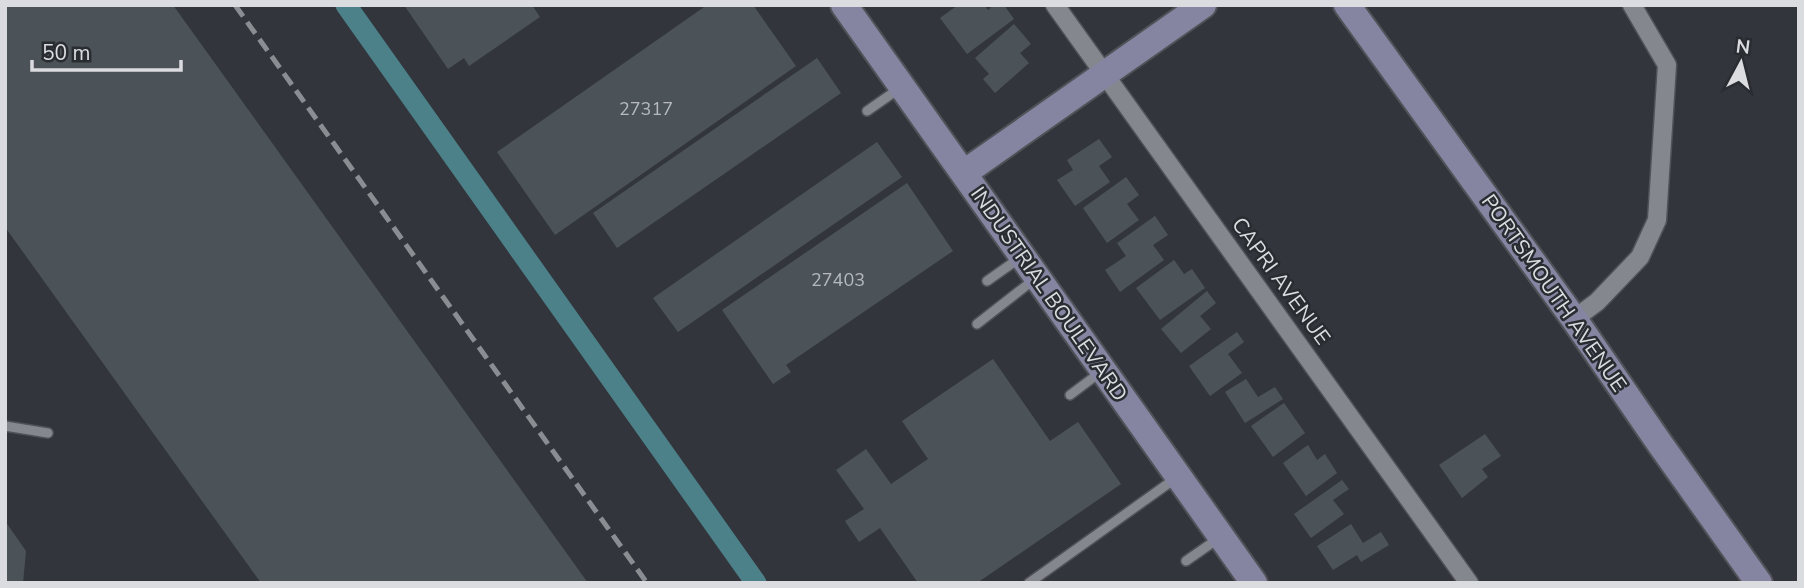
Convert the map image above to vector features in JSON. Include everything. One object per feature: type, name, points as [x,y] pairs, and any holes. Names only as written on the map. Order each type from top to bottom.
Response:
[{"type":"main road","name":"INDUSTRIAL BOULEVARD","points":[[844,5],[1254,583]]},
{"type":"main road","points":[[964,173],[1203,5]]},
{"type":"main road","name":"PORTSMOUTH AVENUE","points":[[1347,5],[1574,319],[1759,583]]},
{"type":"street","name":"CAPRI AVENUE","points":[[1055,5],[1469,583]]},
{"type":"street","points":[[1574,319],[1597,302],[1640,257],[1657,220],[1667,65],[1632,5]]},
{"type":"lane","points":[[867,111],[902,87]]},
{"type":"lane","points":[[987,281],[1029,267]]},
{"type":"lane","points":[[977,324],[1029,267]]},
{"type":"lane","points":[[1070,395],[1102,371]]},
{"type":"lane","points":[[5,426],[47,433]]},
{"type":"lane","points":[[1029,583],[1178,476]]},
{"type":"lane","points":[[1186,561],[1221,536]]},
{"type":"building","points":[[5,5],[173,5],[588,583],[261,583],[5,227]]},
{"type":"building","points":[[404,5],[532,5],[540,17],[469,66],[464,58],[448,69]]},
{"type":"building","points":[[707,5],[753,5],[796,66],[555,235],[497,152]]},
{"type":"building","points":[[958,5],[984,5],[988,10],[994,5],[1004,5],[1014,19],[967,54],[940,18]]},
{"type":"building","points":[[1014,24],[1031,44],[1020,53],[1029,63],[995,93],[983,79],[989,74],[975,58]]},
{"type":"building","points":[[817,58],[841,93],[617,248],[593,213]]},
{"type":"building","points":[[1099,139],[1112,157],[1099,166],[1110,182],[1075,206],[1057,180],[1073,170],[1067,160]]},
{"type":"building","points":[[877,142],[902,177],[678,332],[653,298]]},
{"type":"building","points":[[1126,177],[1139,195],[1127,204],[1139,220],[1107,243],[1083,208]]},
{"type":"building","points":[[907,183],[953,251],[786,365],[791,372],[773,384],[722,310]]},
{"type":"building","points":[[1155,216],[1168,235],[1153,245],[1164,260],[1120,292],[1105,270],[1126,256],[1117,243]]},
{"type":"building","points":[[1174,260],[1184,274],[1192,269],[1205,288],[1160,320],[1136,288]]},
{"type":"building","points":[[1207,291],[1216,303],[1200,316],[1211,329],[1181,353],[1161,329]]},
{"type":"building","points":[[1237,332],[1244,342],[1228,354],[1242,373],[1210,396],[1189,366]]},
{"type":"building","points":[[993,359],[1050,441],[1078,422],[1121,484],[977,583],[918,583],[880,528],[859,542],[845,521],[864,509],[836,470],[866,449],[891,484],[928,459],[902,421]]},
{"type":"building","points":[[1246,379],[1258,397],[1275,387],[1283,399],[1245,423],[1225,392]]},
{"type":"building","points":[[1284,403],[1305,433],[1273,457],[1251,426]]},
{"type":"building","points":[[1485,434],[1501,456],[1482,469],[1488,477],[1462,498],[1439,465]]},
{"type":"building","points":[[1308,445],[1317,460],[1325,454],[1337,473],[1306,496],[1283,463]]},
{"type":"building","points":[[1342,480],[1349,489],[1333,500],[1344,514],[1311,538],[1294,514]]},
{"type":"building","points":[[5,521],[26,551],[23,583],[5,583]]},
{"type":"building","points":[[1351,524],[1363,543],[1381,532],[1389,545],[1361,562],[1357,555],[1333,570],[1317,546]]},
{"type":"waterway","points":[[346,5],[756,583]]},
{"type":"railway","points":[[235,5],[647,583]]}]
